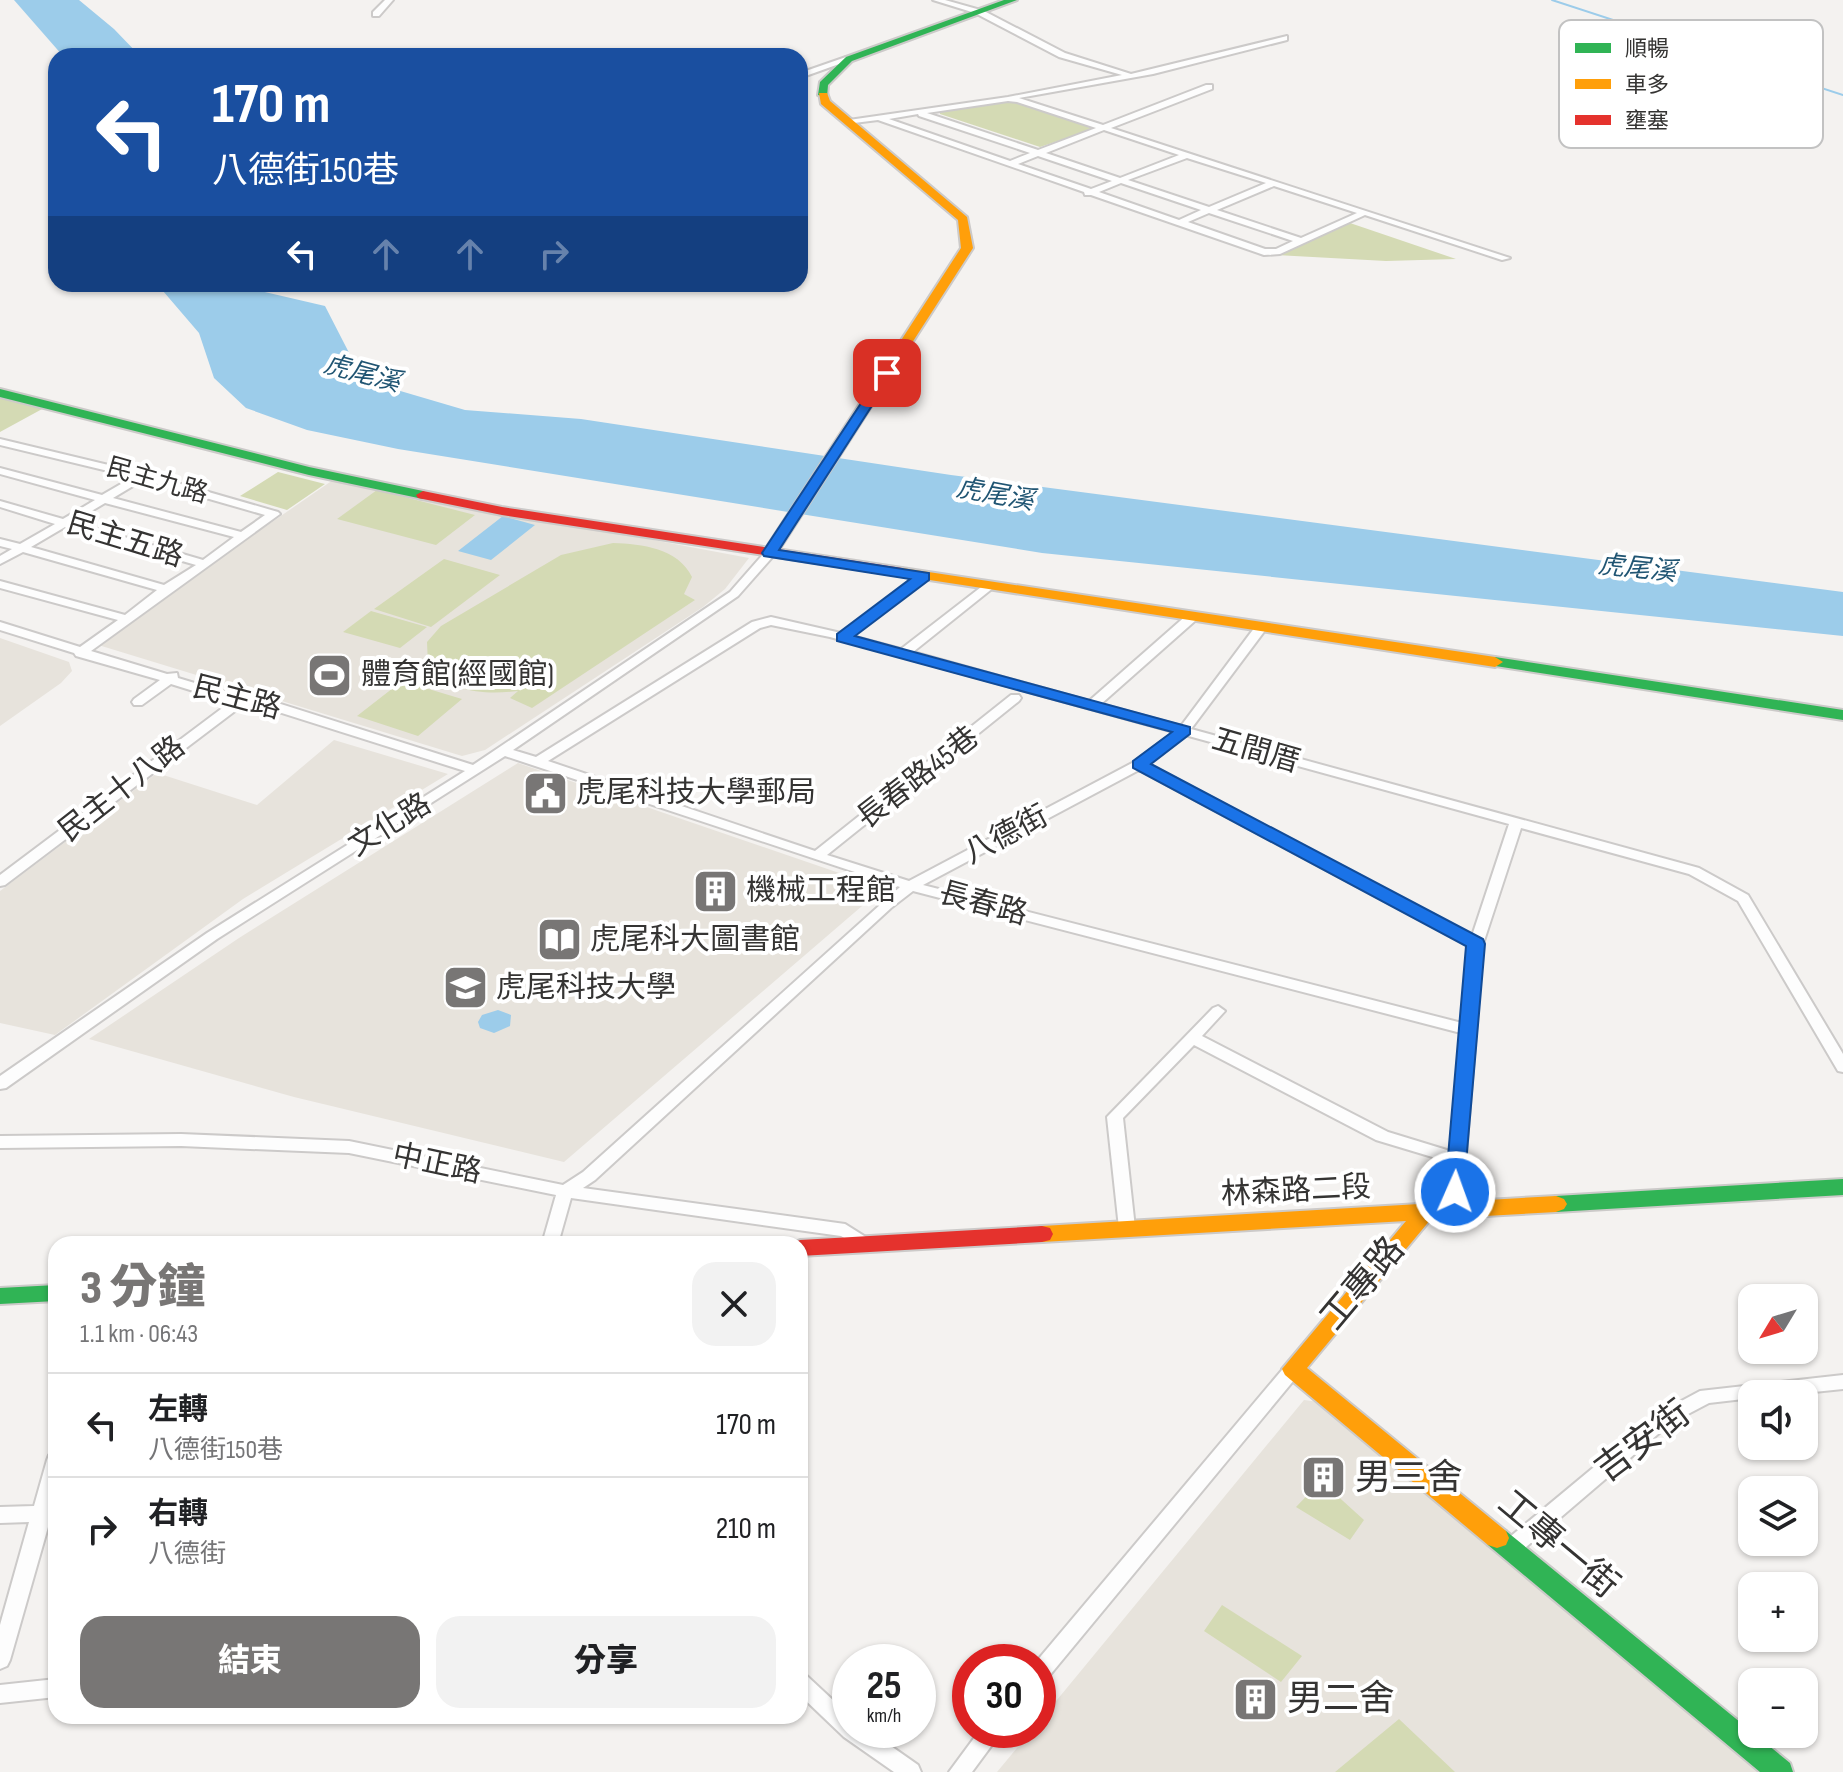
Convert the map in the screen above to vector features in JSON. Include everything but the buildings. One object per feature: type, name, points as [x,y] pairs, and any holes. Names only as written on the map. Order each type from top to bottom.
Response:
[{"type":"street","points":[[376,14],[389,0]]},
{"type":"street","points":[[937,0],[1012,25],[1042,46],[1067,57],[1132,77]]},
{"type":"street","points":[[808,73],[1012,0]]},
{"type":"street","points":[[849,122],[1132,77],[1284,38]]},
{"type":"street","points":[[770,553],[967,248],[963,219],[825,102],[821,91],[837,67],[849,59]]},
{"type":"street","points":[[1009,164],[1209,87]]},
{"type":"street","points":[[1008,99],[1505,258]]},
{"type":"street","points":[[918,112],[1301,241]]},
{"type":"street","points":[[878,117],[1088,193],[1264,252],[1277,252],[1363,213]]},
{"type":"street","points":[[1088,193],[1186,155]]},
{"type":"street","points":[[1179,223],[1273,183]]},
{"type":"street","points":[[0,393],[294,468],[420,496],[923,577],[1843,715]]},
{"type":"street","name":"民主九路","points":[[2,441],[142,476],[274,514],[243,536]]},
{"type":"street","points":[[0,471],[243,536]]},
{"type":"street","points":[[0,561],[142,476]]},
{"type":"street","name":"民主五路","points":[[0,504],[205,564]]},
{"type":"street","points":[[205,564],[243,536]]},
{"type":"street","points":[[0,542],[166,589]]},
{"type":"street","name":"文化路","points":[[0,1084],[212,936],[504,751],[734,594],[770,553]]},
{"type":"street","name":"民主五路","points":[[84,650],[205,564]]},
{"type":"street","points":[[843,637],[923,577]]},
{"type":"street","points":[[0,584],[127,619]]},
{"type":"street","points":[[538,762],[756,625],[771,621],[903,654],[989,586]]},
{"type":"street","points":[[1092,705],[1192,617]]},
{"type":"street","name":"民主路","points":[[0,623],[172,676],[220,695],[245,697],[475,770]]},
{"type":"street","name":"八德街","points":[[565,1191],[589,1176],[796,984],[910,886],[1139,765],[1184,730],[1262,626]]},
{"type":"street","name":"五間厝","points":[[903,654],[1670,863],[1729,887],[1743,898],[1754,914],[1843,1067]]},
{"type":"street","points":[[138,702],[172,676]]},
{"type":"street","name":"民主十八路","points":[[0,882],[245,697]]},
{"type":"street","name":"長春路45巷","points":[[817,856],[1015,698]]},
{"type":"street","name":"長春路","points":[[504,751],[910,886],[1470,1030]]},
{"type":"street","points":[[1139,765],[1476,944]]},
{"type":"street","name":"工專路","points":[[1056,1653],[1426,1211],[1455,1192],[1476,944],[1516,822]]},
{"type":"street","points":[[1127,1228],[1115,1117],[1218,1011]]},
{"type":"street","points":[[1192,1037],[1382,1136],[1456,1158]]},
{"type":"street","name":"中正路","points":[[0,1142],[181,1140],[335,1145],[565,1191],[845,1230],[866,1245]]},
{"type":"street","name":"林森路二段","points":[[808,1248],[1843,1187]]},
{"type":"street","points":[[552,1236],[565,1191]]},
{"type":"street","points":[[0,1296],[48,1293]]},
{"type":"street","name":"工專一街","points":[[1293,1369],[1512,1547],[1780,1772]]},
{"type":"street","name":"吉安街","points":[[1512,1547],[1665,1418],[1706,1396],[1843,1382]]},
{"type":"street","points":[[0,1660],[48,1493]]},
{"type":"street","points":[[0,1515],[43,1513]]},
{"type":"street","points":[[0,1694],[48,1689]]},
{"type":"street","points":[[808,1690],[832,1713]]},
{"type":"street","points":[[876,1748],[911,1772]]},
{"type":"street","points":[[959,1772],[978,1748]]},
{"type":"shaded area","points":[[333,480],[749,558],[725,589],[703,607],[485,750],[462,756],[95,644]]},
{"type":"shaded area","points":[[0,638],[69,662],[72,671],[61,683],[0,726]]},
{"type":"shaded area","points":[[334,740],[448,774],[243,899],[55,1035],[0,1023],[0,891],[157,773],[257,805]]},
{"type":"shaded area","name":"虎尾科技大學","points":[[518,763],[883,888],[564,1162],[294,1097],[89,1039],[239,938]]},
{"type":"shaded area","points":[[1304,1400],[1319,1402],[1757,1772],[997,1772],[1017,1748],[1056,1748],[1056,1701]]},
{"type":"green space","points":[[1006,101],[1094,129],[1040,147],[940,114],[940,111]]},
{"type":"green space","points":[[1350,223],[1456,259],[1386,261],[1276,255]]},
{"type":"green space","points":[[0,396],[44,408],[0,432]]},
{"type":"green space","points":[[278,472],[325,484],[287,510],[240,496]]},
{"type":"green space","points":[[377,490],[475,515],[436,545],[337,519]]},
{"type":"green space","points":[[613,543],[647,547],[678,560],[692,577],[684,594],[695,600],[532,708],[510,698],[518,691],[494,693],[458,687],[428,665],[427,642],[441,626],[561,555]]},
{"type":"green space","points":[[444,559],[500,575],[431,627],[374,609]]},
{"type":"green space","points":[[371,611],[427,627],[400,648],[343,632]]},
{"type":"green space","points":[[402,681],[462,699],[418,736],[357,716]]},
{"type":"green space","points":[[1321,1481],[1364,1520],[1350,1540],[1296,1507]]},
{"type":"green space","points":[[1222,1605],[1302,1656],[1281,1682],[1204,1631]]},
{"type":"green space","points":[[1399,1719],[1455,1772],[1335,1772]]},
{"type":"water","points":[[14,0],[79,0],[132,48],[56,48]]},
{"type":"water","name":"虎尾溪","points":[[164,292],[265,292],[325,306],[363,380],[465,410],[581,419],[951,475],[1843,592],[1843,636],[1042,553],[398,449],[307,430],[246,408],[214,378],[199,333]]},
{"type":"water","points":[[503,516],[535,525],[491,560],[458,551]]},
{"type":"water","points":[[498,1010],[511,1015],[510,1026],[494,1033],[480,1028],[478,1022],[482,1015]]},
{"type":"waterway","points":[[1552,0],[1613,20]]},
{"type":"waterway","points":[[1823,88],[1843,95]]},
{"type":"traffic: fast","points":[[823,95],[823,84],[849,59],[1012,0]]},
{"type":"traffic: fast","points":[[0,393],[309,471],[423,495]]},
{"type":"traffic: fast","points":[[1495,662],[1843,715]]},
{"type":"traffic: fast","points":[[1556,1204],[1843,1187]]},
{"type":"traffic: fast","points":[[0,1296],[48,1293]]},
{"type":"traffic: fast","points":[[1497,1538],[1780,1772]]},
{"type":"traffic: slow","points":[[770,553],[967,248],[963,219],[825,102],[823,95]]},
{"type":"traffic: slow","points":[[902,572],[1495,662]]},
{"type":"traffic: slow","points":[[1042,1234],[1556,1204]]},
{"type":"traffic: slow","points":[[1426,1211],[1293,1369],[1497,1538]]},
{"type":"traffic: jam","points":[[423,495],[502,511],[902,572]]},
{"type":"traffic: jam","points":[[808,1248],[1042,1234]]},
{"type":"place","name":"體育館(經國館)","points":[[330,675]]},
{"type":"place","name":"虎尾科技大學郵局","points":[[545,793]]},
{"type":"place","name":"機械工程館","points":[[715,891]]},
{"type":"place","name":"虎尾科大圖書館","points":[[559,940]]},
{"type":"place","name":"虎尾科技大學","points":[[465,988]]},
{"type":"place","name":"男三舍","points":[[1324,1478]]},
{"type":"place","name":"男二舍","points":[[1256,1699]]},
{"type":"route","points":[[887,373],[770,553],[923,577],[843,637],[1184,730],[1139,765],[1476,944],[1455,1192]]}]
